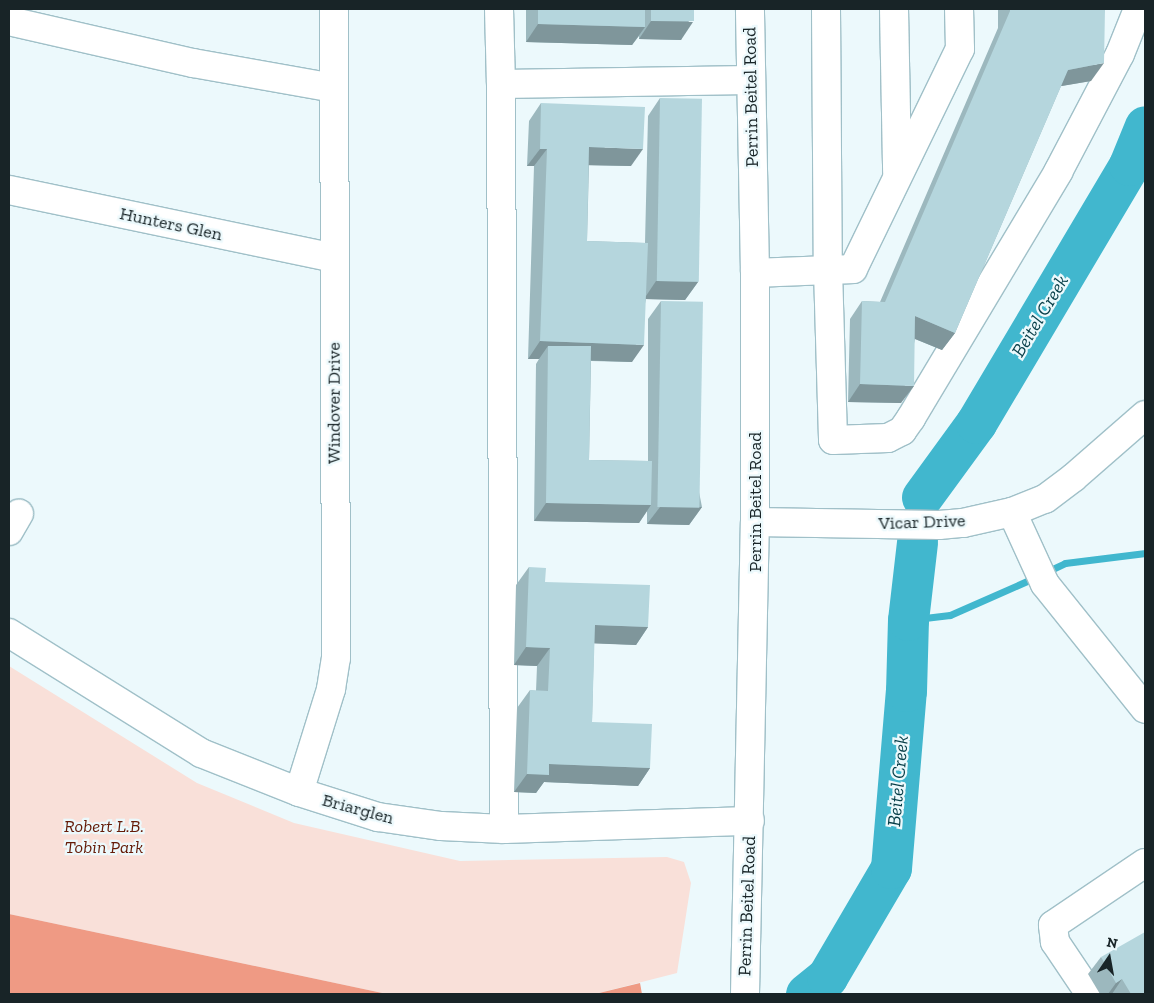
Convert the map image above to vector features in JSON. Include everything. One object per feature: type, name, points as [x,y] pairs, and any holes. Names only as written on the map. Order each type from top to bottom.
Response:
[{"type":"street","name":"Windover Drive","points":[[299,792],[331,689],[336,658],[334,9]]},
{"type":"street","points":[[499,9],[501,84],[504,829]]},
{"type":"street","name":"Perrin Beitel Road","points":[[745,994],[756,522],[755,273],[750,9]]},
{"type":"street","points":[[826,9],[828,270],[833,440],[888,438],[902,431],[1058,172],[1120,54],[1138,9]]},
{"type":"street","points":[[894,9],[898,176]]},
{"type":"street","points":[[755,273],[853,269],[960,49],[959,9]]},
{"type":"street","points":[[9,21],[193,63],[334,88]]},
{"type":"street","points":[[501,84],[751,80]]},
{"type":"street","name":"Hunters Glen","points":[[9,190],[334,258]]},
{"type":"street","name":"Vicar Drive","points":[[756,522],[939,525],[963,523],[1012,512],[1045,499],[1074,477],[1145,415]]},
{"type":"street","points":[[1012,512],[1045,584],[1145,709]]},
{"type":"street","name":"Briarglen","points":[[9,633],[200,753],[299,792],[378,817],[441,826],[504,829],[750,821]]},
{"type":"street","points":[[1090,994],[1055,942],[1053,925],[1145,863]]},
{"type":"green space","name":"Robert L.B. Tobin Park","points":[[9,666],[197,783],[294,823],[460,861],[667,857],[684,862],[691,883],[677,973],[595,994],[387,994],[9,914]]},
{"type":"shaded area","points":[[9,914],[387,994],[9,994]]},
{"type":"shaded area","points":[[640,983],[642,994],[595,994]]},
{"type":"building","points":[[538,9],[645,9],[645,27],[538,24]]},
{"type":"building","points":[[651,9],[694,9],[694,21],[651,21]]},
{"type":"building","points":[[1010,9],[1105,9],[1104,63],[1068,70],[955,333],[915,316],[914,386],[860,384],[862,301],[885,302]]},
{"type":"building","points":[[660,98],[702,99],[699,282],[657,281]]},
{"type":"building","points":[[541,103],[645,107],[643,149],[589,147],[587,241],[648,243],[644,345],[540,341],[547,149],[540,149]]},
{"type":"building","points":[[661,301],[703,302],[699,508],[657,507]]},
{"type":"building","points":[[548,346],[591,346],[589,460],[652,461],[651,505],[546,503]]},
{"type":"building","points":[[529,567],[546,568],[545,582],[650,585],[648,627],[595,625],[592,722],[652,724],[650,768],[549,764],[549,775],[527,774],[530,690],[548,691],[550,648],[526,647]]},
{"type":"building","points":[[1145,932],[1145,994],[1131,994],[1122,979],[1116,983],[1101,957]]},
{"type":"waterway","name":"Beitel Creek","points":[[922,497],[976,423],[1129,165],[1145,126]]},
{"type":"waterway","name":"Beitel Creek","points":[[806,994],[827,977],[891,868],[906,691],[908,620],[917,542]]},
{"type":"waterway","points":[[1046,572],[1065,563],[1145,553]]},
{"type":"waterway","points":[[908,620],[950,615],[1036,577]]}]
